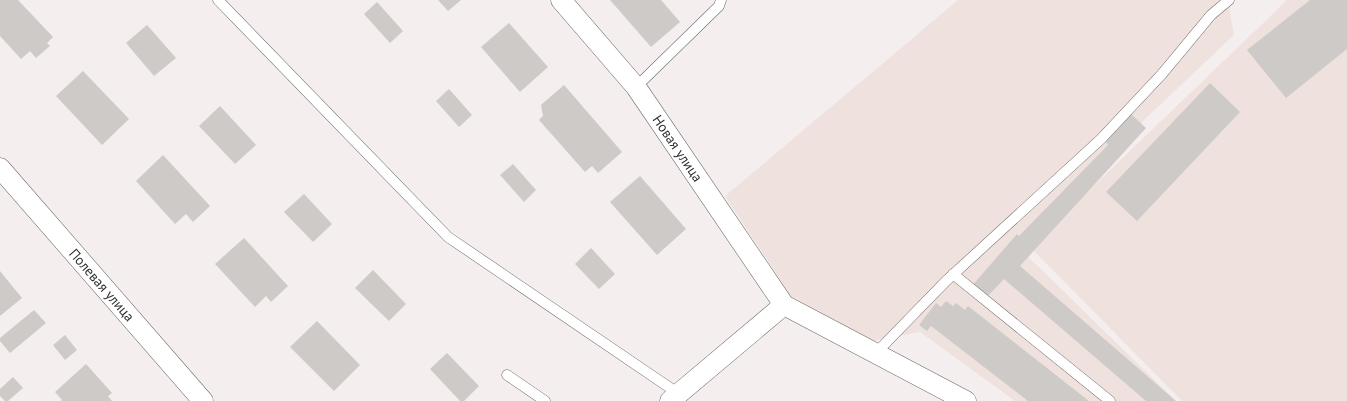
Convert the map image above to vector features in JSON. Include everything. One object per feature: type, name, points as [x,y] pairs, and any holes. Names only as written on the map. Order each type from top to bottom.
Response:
[{"type":"street","name":"Новая улица","points":[[560,0],[636,87],[784,304]]},
{"type":"street","name":"Полевая улица","points":[[0,168],[203,401]]},
{"type":"street","points":[[674,398],[784,304],[966,401]]},
{"type":"lane","points":[[218,0],[448,237],[674,398]]},
{"type":"lane","points":[[636,87],[719,6],[721,0]]},
{"type":"lane","points":[[876,353],[953,274],[1101,139],[1162,74],[1212,15],[1229,0]]},
{"type":"lane","points":[[953,274],[1110,401]]},
{"type":"lane","points":[[507,375],[545,401]]},
{"type":"shaded area","points":[[958,0],[1228,0],[1234,35],[1014,243],[1176,401],[1015,401],[920,332],[872,341],[791,296],[725,196]]},
{"type":"shaded area","points":[[1287,0],[1347,0],[1347,401],[1182,401],[1030,247]]},
{"type":"building","points":[[0,0],[18,0],[53,37],[47,43],[50,46],[36,58],[30,51],[21,59],[0,36]]},
{"type":"building","points":[[438,0],[461,0],[448,11]]},
{"type":"building","points":[[610,0],[661,0],[680,22],[651,47]]},
{"type":"building","points":[[1310,0],[1347,0],[1347,49],[1286,98],[1247,50]]},
{"type":"building","points":[[377,2],[403,31],[390,43],[364,14]]},
{"type":"building","points":[[509,23],[548,67],[520,92],[481,47]]},
{"type":"building","points":[[147,25],[176,58],[154,76],[126,43]]},
{"type":"building","points":[[83,71],[129,119],[102,145],[56,96]]},
{"type":"building","points":[[1210,83],[1240,112],[1137,221],[1106,192]]},
{"type":"building","points":[[564,85],[622,152],[598,173],[592,166],[585,172],[539,120],[543,116],[541,105]]},
{"type":"building","points":[[449,89],[472,115],[459,127],[436,101]]},
{"type":"building","points":[[220,106],[256,145],[235,164],[199,126]]},
{"type":"building","points":[[1131,114],[1146,128],[1020,266],[1176,401],[1146,401],[1004,279],[985,299],[971,287],[1017,234],[1019,236],[1108,145],[1106,142]]},
{"type":"building","points":[[163,155],[210,206],[193,222],[186,214],[175,224],[136,181]]},
{"type":"building","points":[[513,164],[536,190],[524,202],[500,175]]},
{"type":"building","points":[[640,176],[686,229],[657,255],[610,202]]},
{"type":"building","points":[[304,194],[332,224],[313,242],[284,212]]},
{"type":"building","points":[[244,238],[288,286],[271,302],[266,296],[255,307],[215,264]]},
{"type":"building","points":[[591,248],[615,274],[599,289],[575,264]]},
{"type":"building","points":[[373,270],[406,304],[389,321],[355,288]]},
{"type":"building","points":[[0,271],[22,298],[0,316]]},
{"type":"building","points":[[946,301],[953,306],[956,303],[965,310],[968,306],[1089,401],[1028,401],[931,326],[927,331],[919,325],[936,303],[941,307]]},
{"type":"building","points":[[34,310],[46,323],[10,353],[0,341],[0,338]]},
{"type":"building","points":[[317,321],[360,365],[334,391],[290,347]]},
{"type":"building","points":[[65,335],[77,350],[65,360],[53,345]]},
{"type":"building","points":[[447,353],[479,386],[464,401],[460,401],[430,369]]},
{"type":"building","points":[[86,364],[112,393],[108,396],[112,401],[61,401],[55,392]]},
{"type":"building","points":[[13,377],[23,388],[8,401],[5,401],[0,396],[0,389]]}]
